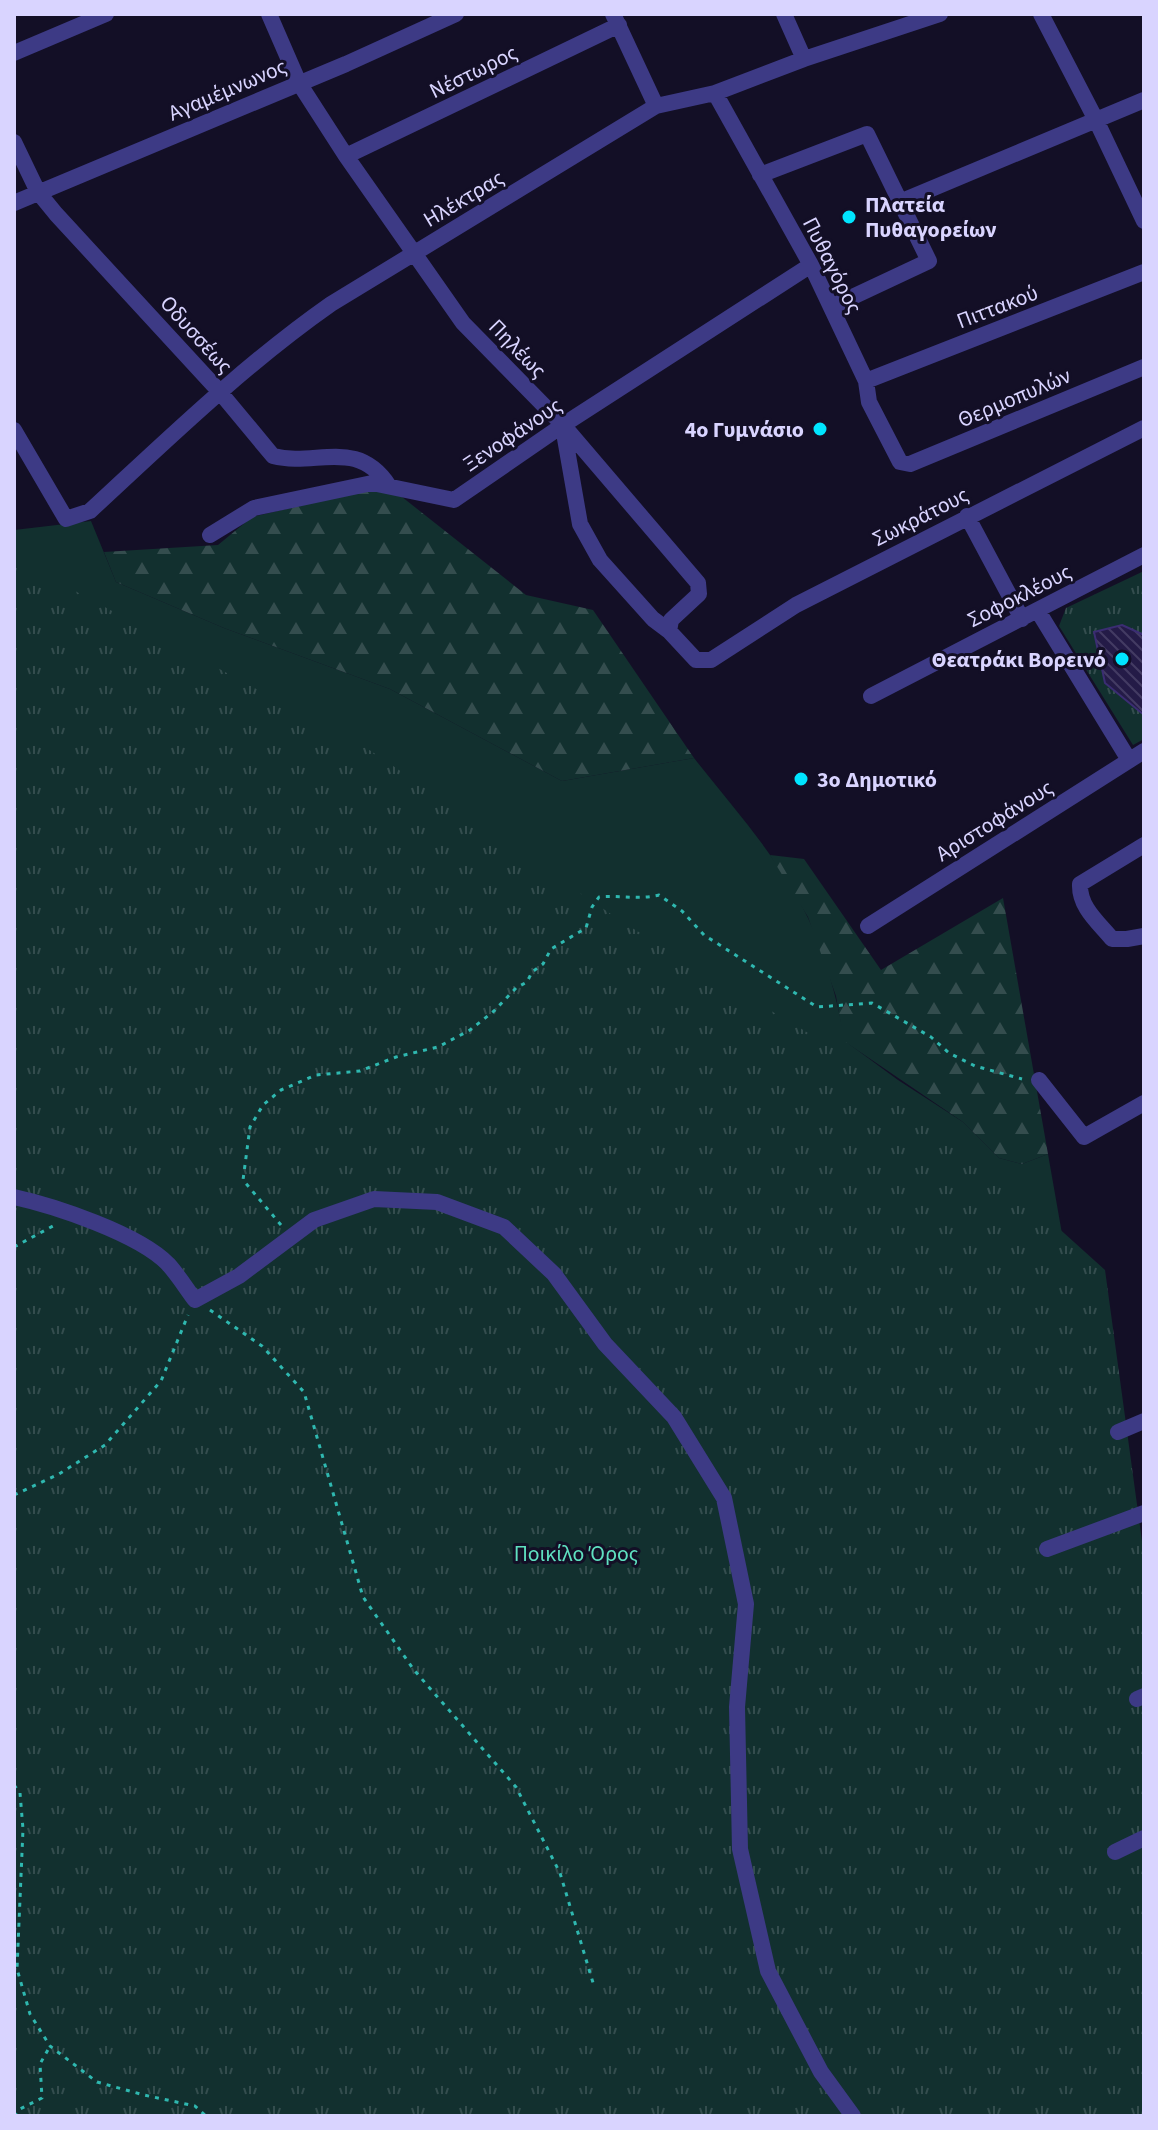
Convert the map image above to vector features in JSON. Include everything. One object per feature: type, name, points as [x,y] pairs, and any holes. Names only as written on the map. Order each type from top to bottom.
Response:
[{"type":"street","points":[[14,53],[106,14]]},
{"type":"street","name":"Πηλέως","points":[[269,14],[299,83],[463,323],[563,425],[698,583],[699,594],[671,620],[669,631]]},
{"type":"street","name":"Αγαμέμνωνος","points":[[14,203],[456,14]]},
{"type":"street","points":[[784,14],[804,59]]},
{"type":"street","name":"Ηλέκτρας","points":[[14,430],[66,519],[90,511],[219,391],[288,334],[656,106],[715,93],[804,59],[940,14]]},
{"type":"street","points":[[1041,14],[1144,221]]},
{"type":"street","points":[[616,19],[656,106]]},
{"type":"street","name":"Νέστωρος","points":[[346,156],[616,19]]},
{"type":"street","name":"Πυθαγόρος","points":[[715,93],[811,265],[866,381],[869,402],[900,462]]},
{"type":"street","points":[[900,202],[1144,100]]},
{"type":"street","points":[[760,175],[867,134],[929,261],[831,307]]},
{"type":"street","name":"Οδυσσέως","points":[[14,142],[38,192],[219,391],[273,456],[285,459],[345,456],[368,464],[382,475],[389,486]]},
{"type":"street","name":"Ξενοφάνους","points":[[210,535],[254,508],[372,483],[454,500],[563,425],[811,265]]},
{"type":"street","name":"Πιττακού","points":[[866,381],[1144,272]]},
{"type":"street","name":"Θερμοπυλών","points":[[900,462],[910,464],[1144,367]]},
{"type":"street","points":[[563,425],[580,524],[600,560],[653,619],[669,631]]},
{"type":"street","name":"Σωκράτους","points":[[669,631],[696,660],[711,660],[796,605],[1144,428]]},
{"type":"street","points":[[967,516],[1022,619]]},
{"type":"street","name":"Σοφοκλέους","points":[[871,696],[1144,555]]},
{"type":"street","points":[[1038,611],[1137,755]]},
{"type":"street","name":"Αριστοφάνους","points":[[868,926],[1137,755]]},
{"type":"street","points":[[1144,845],[1080,884],[1079,896],[1112,939],[1144,936]]},
{"type":"street","points":[[1039,1080],[1084,1137],[1144,1103]]},
{"type":"street","points":[[14,1197],[121,1233],[167,1262],[195,1300],[239,1276],[314,1220],[374,1199],[437,1202],[504,1227],[554,1274],[605,1344],[674,1417],[724,1498],[746,1604],[737,1707],[740,1849],[768,1971],[821,2072],[853,2116]]},
{"type":"street","points":[[1118,1432],[1144,1421]]},
{"type":"street","points":[[1047,1549],[1144,1513]]},
{"type":"street","points":[[1115,1852],[1144,1838]]},
{"type":"path","points":[[291,1238],[243,1180],[250,1127],[263,1105],[281,1090],[316,1075],[360,1071],[396,1057],[438,1047],[470,1030],[516,988],[527,982],[551,949],[586,928],[592,907],[599,897],[623,895],[641,899],[659,895],[682,911],[704,935],[817,1007],[872,1003],[931,1037],[949,1053],[975,1066],[1016,1078],[1039,1080]]},
{"type":"path","points":[[14,1247],[63,1221],[69,1213]]},
{"type":"path","points":[[14,1495],[59,1474],[105,1445],[161,1381],[195,1300],[262,1346],[304,1392],[363,1597],[414,1670],[516,1787],[560,1873],[594,1986]]},
{"type":"path","points":[[14,1785],[20,1793],[23,1829],[17,1969],[30,2014],[50,2046],[97,2082],[195,2106],[206,2116]]},
{"type":"path","points":[[14,2116],[20,2109],[42,2098],[40,2064],[50,2046]]},
{"type":"green space","points":[[372,489],[397,493],[526,595],[593,610],[694,758],[562,781],[390,689],[224,628],[116,582],[104,552],[218,545],[252,517]]},
{"type":"green space","points":[[91,521],[116,582],[224,628],[390,689],[562,781],[694,758],[756,835],[797,896],[826,963],[845,1041],[963,1122],[999,1158],[1022,1164],[1048,1154],[1086,1370],[14,1179],[14,530]]},
{"type":"green space","name":"Ποικίλο Όρος","points":[[14,558],[371,751],[627,925],[909,1093],[1105,1270],[1144,1556],[1144,2116],[14,2116]]},
{"type":"green space","points":[[1144,571],[1144,739],[1133,745],[1059,626],[1066,608]]},
{"type":"green space","points":[[770,855],[804,859],[881,970],[1003,898],[1048,1154],[1022,1164],[999,1158],[963,1122],[844,1041],[836,996],[808,917]]},
{"type":"building","name":"Θεατράκι Βορεινό","points":[[1122,625],[1144,635],[1144,715],[1105,683],[1094,632]]},
{"type":"place","name":"Πλατεία Πυθαγορείων","points":[[849,217]]},
{"type":"place","name":"4ο Γυμνάσιο","points":[[820,429]]},
{"type":"place","name":"Θεατράκι Βορεινό","points":[[1122,659]]},
{"type":"place","name":"3ο Δημοτικό","points":[[801,779]]}]
